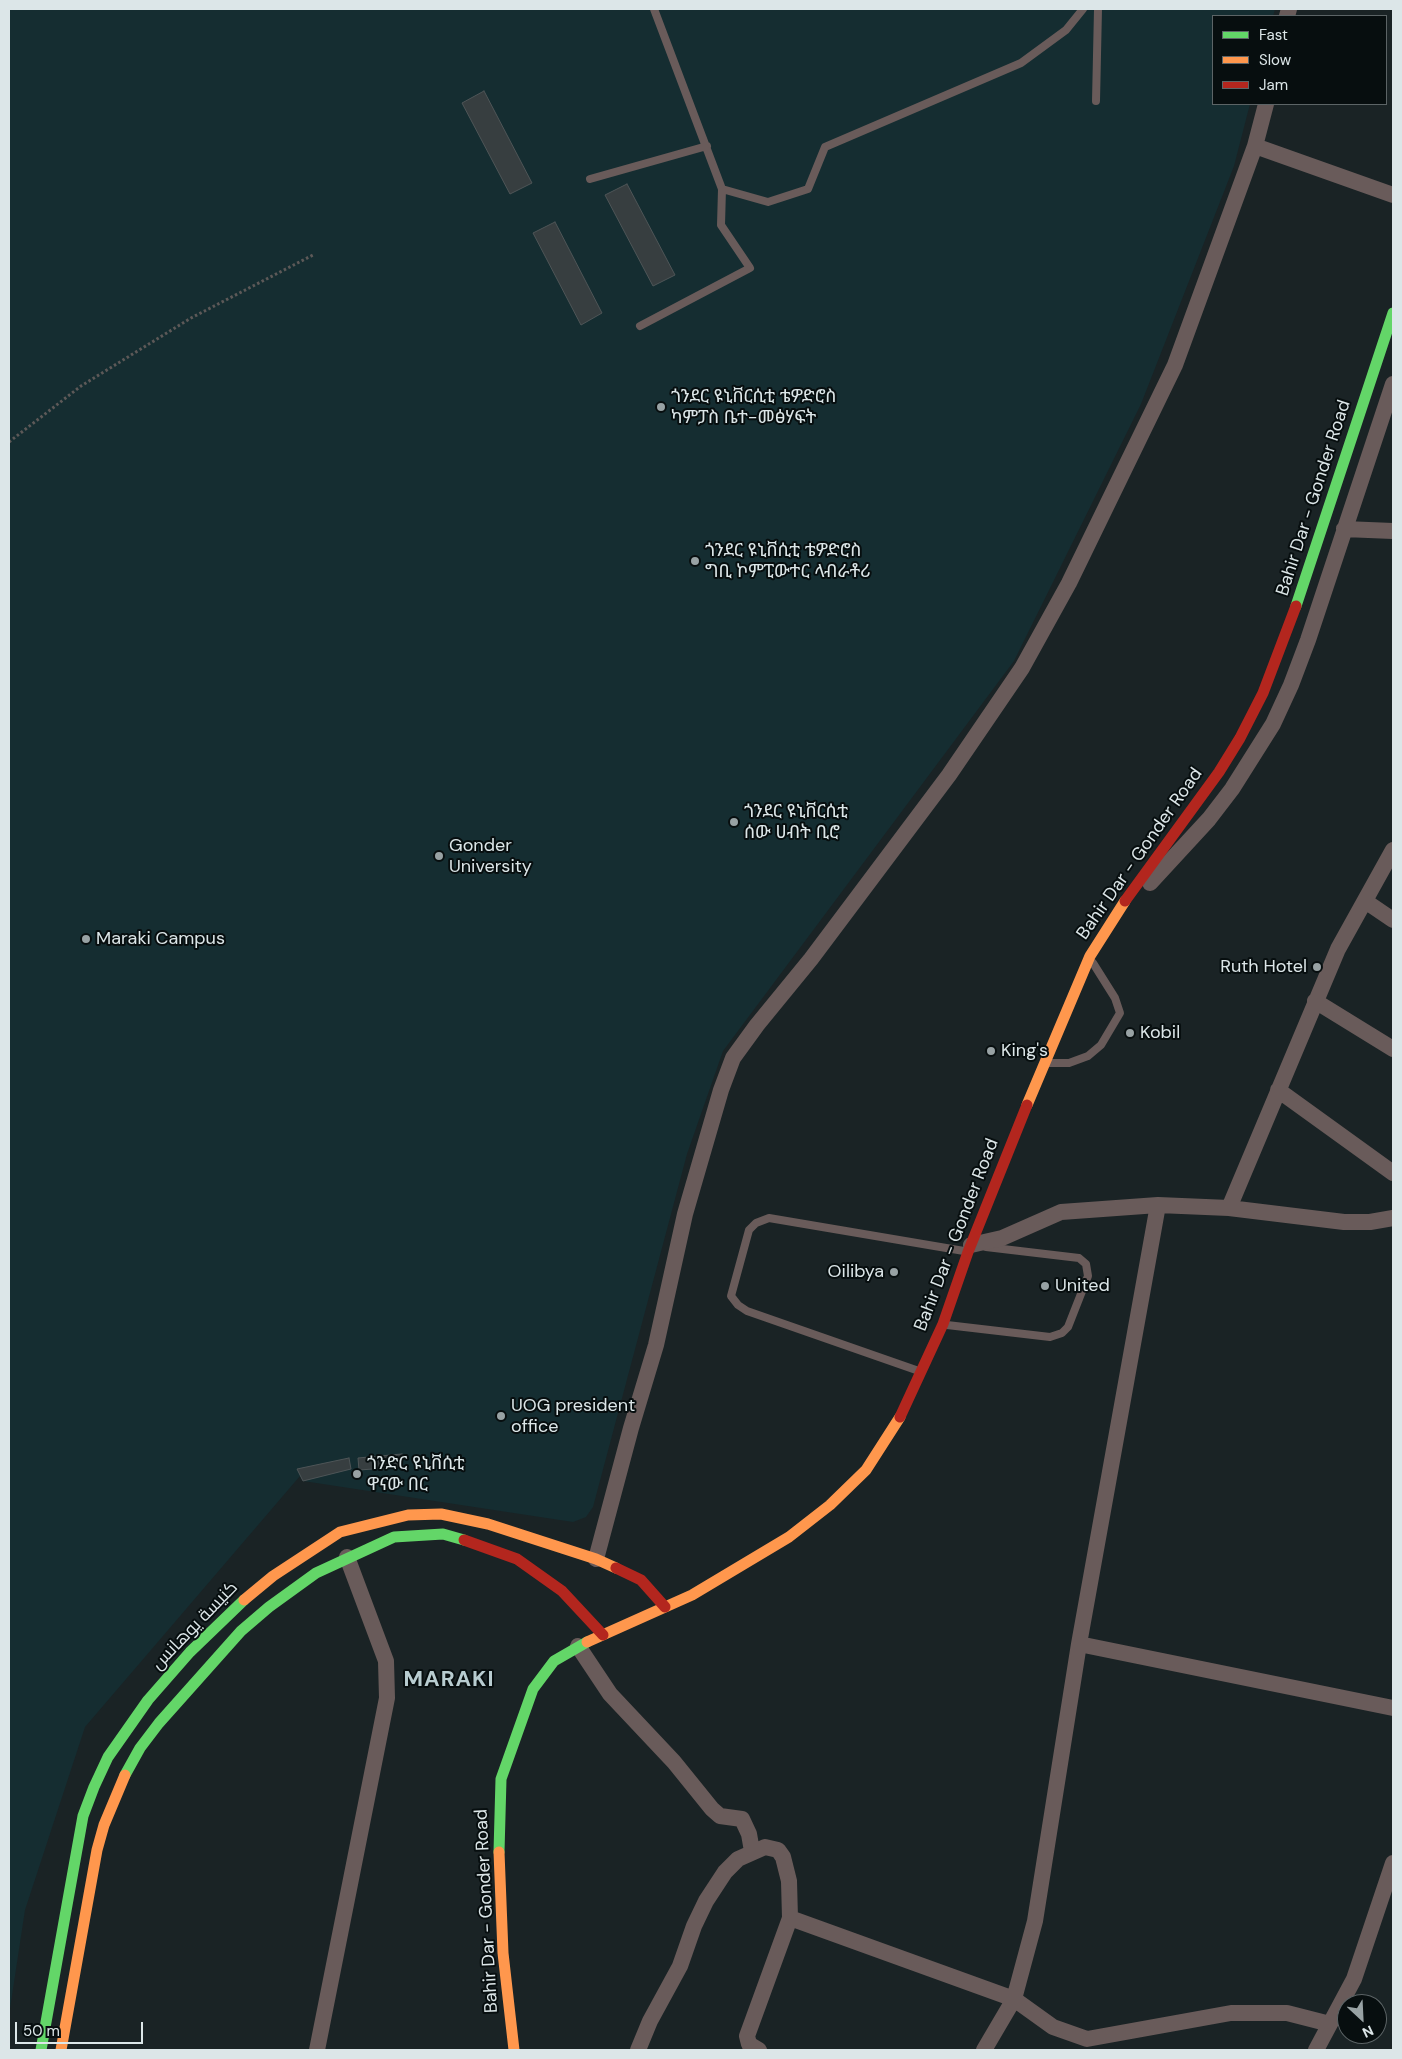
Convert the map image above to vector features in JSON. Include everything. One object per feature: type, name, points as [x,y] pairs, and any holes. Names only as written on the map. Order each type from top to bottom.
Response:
[{"type":"main road","name":"Bahir Dar - Gonder Road","points":[[514,2050],[503,1954],[498,1829],[501,1779],[533,1689],[554,1661],[578,1646],[692,1595],[788,1537],[830,1505],[866,1470],[894,1429],[943,1324],[970,1248],[1043,1063],[1090,956],[1124,902],[1219,772],[1240,738],[1263,693],[1311,562],[1393,313]]},
{"type":"main road","name":"كنيسة يوهانس","points":[[41,2050],[72,1870],[83,1816],[94,1787],[119,1738],[148,1700],[190,1652],[236,1606],[273,1576],[340,1532],[408,1515],[441,1514],[488,1524],[596,1559],[642,1580],[665,1607]]},
{"type":"main road","points":[[439,1534],[441,1514]]},
{"type":"main road","points":[[61,2050],[97,1850],[114,1800],[140,1748],[206,1670],[252,1622],[316,1573],[347,1557],[394,1537],[439,1534],[463,1538],[517,1559],[562,1591],[603,1635]]},
{"type":"main road","points":[[236,1606],[252,1622]]},
{"type":"street","points":[[596,1559],[631,1428],[656,1346],[685,1214],[721,1090],[733,1058],[831,933],[949,775],[1022,668],[1085,555],[1175,365],[1255,146],[1266,105]]},
{"type":"street","points":[[1255,146],[1393,195]]},
{"type":"street","points":[[1124,902],[1154,881],[1209,819],[1232,789],[1273,724],[1294,676],[1344,530],[1389,410],[1393,384]]},
{"type":"street","points":[[1344,530],[1393,531]]},
{"type":"street","points":[[1229,1208],[1338,950],[1393,850]]},
{"type":"street","points":[[1365,901],[1393,920]]},
{"type":"street","points":[[1315,1001],[1393,1049]]},
{"type":"street","points":[[1278,1090],[1393,1173]]},
{"type":"street","points":[[970,1248],[1002,1238],[1060,1212],[1158,1204],[1229,1208],[1344,1222],[1370,1222],[1393,1218]]},
{"type":"street","points":[[984,2050],[1014,1999],[1035,1921],[1080,1644],[1158,1204]]},
{"type":"street","points":[[317,2050],[387,1698],[386,1661],[347,1557]]},
{"type":"street","points":[[1080,1644],[1393,1708]]},
{"type":"street","points":[[578,1646],[610,1694],[674,1762],[712,1810],[720,1816],[742,1819],[749,1834],[752,1851]]},
{"type":"street","points":[[638,2050],[650,2021],[680,1966],[694,1926],[706,1901],[726,1872],[738,1859],[752,1851],[765,1847],[778,1850],[783,1857],[789,1881],[790,1918],[747,2036],[749,2044],[760,2050]]},
{"type":"street","points":[[1316,2050],[1354,1979],[1393,1863]]},
{"type":"street","points":[[790,1918],[1014,1999],[1053,2027],[1087,2039],[1232,2013],[1287,2013],[1330,2024]]},
{"type":"lane","points":[[640,326],[750,268],[721,225],[722,189],[654,9]]},
{"type":"lane","points":[[722,189],[768,202],[808,189],[825,147],[1021,63],[1066,30],[1083,9]]},
{"type":"lane","points":[[1096,101],[1098,9]]},
{"type":"lane","points":[[590,179],[707,146]]},
{"type":"lane","points":[[1043,1063],[1069,1063],[1088,1056],[1101,1045],[1120,1013],[1115,998],[1090,956]]},
{"type":"lane","points":[[922,1372],[747,1311],[738,1305],[731,1296],[749,1230],[756,1222],[768,1218],[970,1248],[1079,1258],[1086,1264],[1088,1276],[1068,1327],[1062,1333],[1050,1337],[943,1324]]},
{"type":"path","points":[[9,442],[81,386],[191,318],[313,255]]},
{"type":"shaded area","name":"Gonder University","points":[[9,9],[1275,9],[1273,15],[1212,15],[1212,105],[1250,105],[1234,166],[1141,404],[1014,661],[723,1051],[687,1154],[593,1507],[586,1517],[573,1522],[303,1481],[300,1476],[85,1727],[25,1910],[9,2015]]},
{"type":"building","points":[[484,91],[532,183],[510,194],[462,103]]},
{"type":"building","points":[[627,184],[675,275],[653,286],[605,195]]},
{"type":"building","points":[[555,222],[602,313],[581,325],[533,233]]},
{"type":"building","points":[[402,1454],[401,1467],[359,1470],[358,1458]]},
{"type":"building","points":[[349,1458],[351,1469],[303,1481],[297,1469]]},
{"type":"traffic: fast","points":[[1296,606],[1393,313]]},
{"type":"traffic: fast","points":[[125,1775],[140,1748],[159,1723],[241,1631],[269,1607],[316,1573],[394,1537],[443,1534],[464,1540]]},
{"type":"traffic: fast","points":[[41,2050],[83,1816],[94,1787],[108,1757],[148,1700],[190,1652],[244,1600]]},
{"type":"traffic: fast","points":[[499,1852],[501,1779],[533,1689],[554,1661],[587,1642]]},
{"type":"traffic: slow","points":[[1027,1105],[1090,956],[1125,901]]},
{"type":"traffic: slow","points":[[587,1642],[692,1595],[789,1537],[830,1505],[866,1470],[900,1417]]},
{"type":"traffic: slow","points":[[244,1600],[273,1576],[340,1532],[408,1515],[441,1514],[488,1524],[596,1559],[616,1568]]},
{"type":"traffic: slow","points":[[61,2050],[97,1850],[104,1825],[125,1775]]},
{"type":"traffic: slow","points":[[499,1852],[503,1953],[514,2050]]},
{"type":"traffic: jam","points":[[1125,901],[1219,772],[1240,738],[1263,693],[1296,606]]},
{"type":"traffic: jam","points":[[900,1417],[943,1324],[968,1252],[1027,1105]]},
{"type":"traffic: jam","points":[[464,1540],[517,1559],[562,1591],[603,1635]]},
{"type":"traffic: jam","points":[[616,1568],[641,1580],[665,1607]]},
{"type":"place","name":"ጎንደር ዩኒቨርሲቲ ቴዎድሮስ ካምፓስ ቤተ-መፅሃፍት","points":[[661,407]]},
{"type":"place","name":"ጎንደር ዩኒቨሲቲ ቴዎድሮስ ግቢ ኮምፒውተር ላብራቶሪ","points":[[695,561]]},
{"type":"place","name":"ጎንደር ዩኒቨርሲቲ ሰው ሀብት ቢሮ","points":[[734,822]]},
{"type":"place","name":"Gonder University","points":[[439,856]]},
{"type":"place","name":"Maraki Campus","points":[[86,939]]},
{"type":"place","name":"Ruth Hotel","points":[[1317,967]]},
{"type":"place","name":"Kobil","points":[[1130,1033]]},
{"type":"place","name":"King's","points":[[991,1051]]},
{"type":"place","name":"Oilibya","points":[[894,1272]]},
{"type":"place","name":"United","points":[[1045,1286]]},
{"type":"place","name":"UOG president office","points":[[501,1416]]},
{"type":"place","name":"ጎንድር ዩኒቨሲቲ ዋናው በር","points":[[357,1474]]},
{"type":"district","name":"MARAKI","points":[[449,1680]]}]
